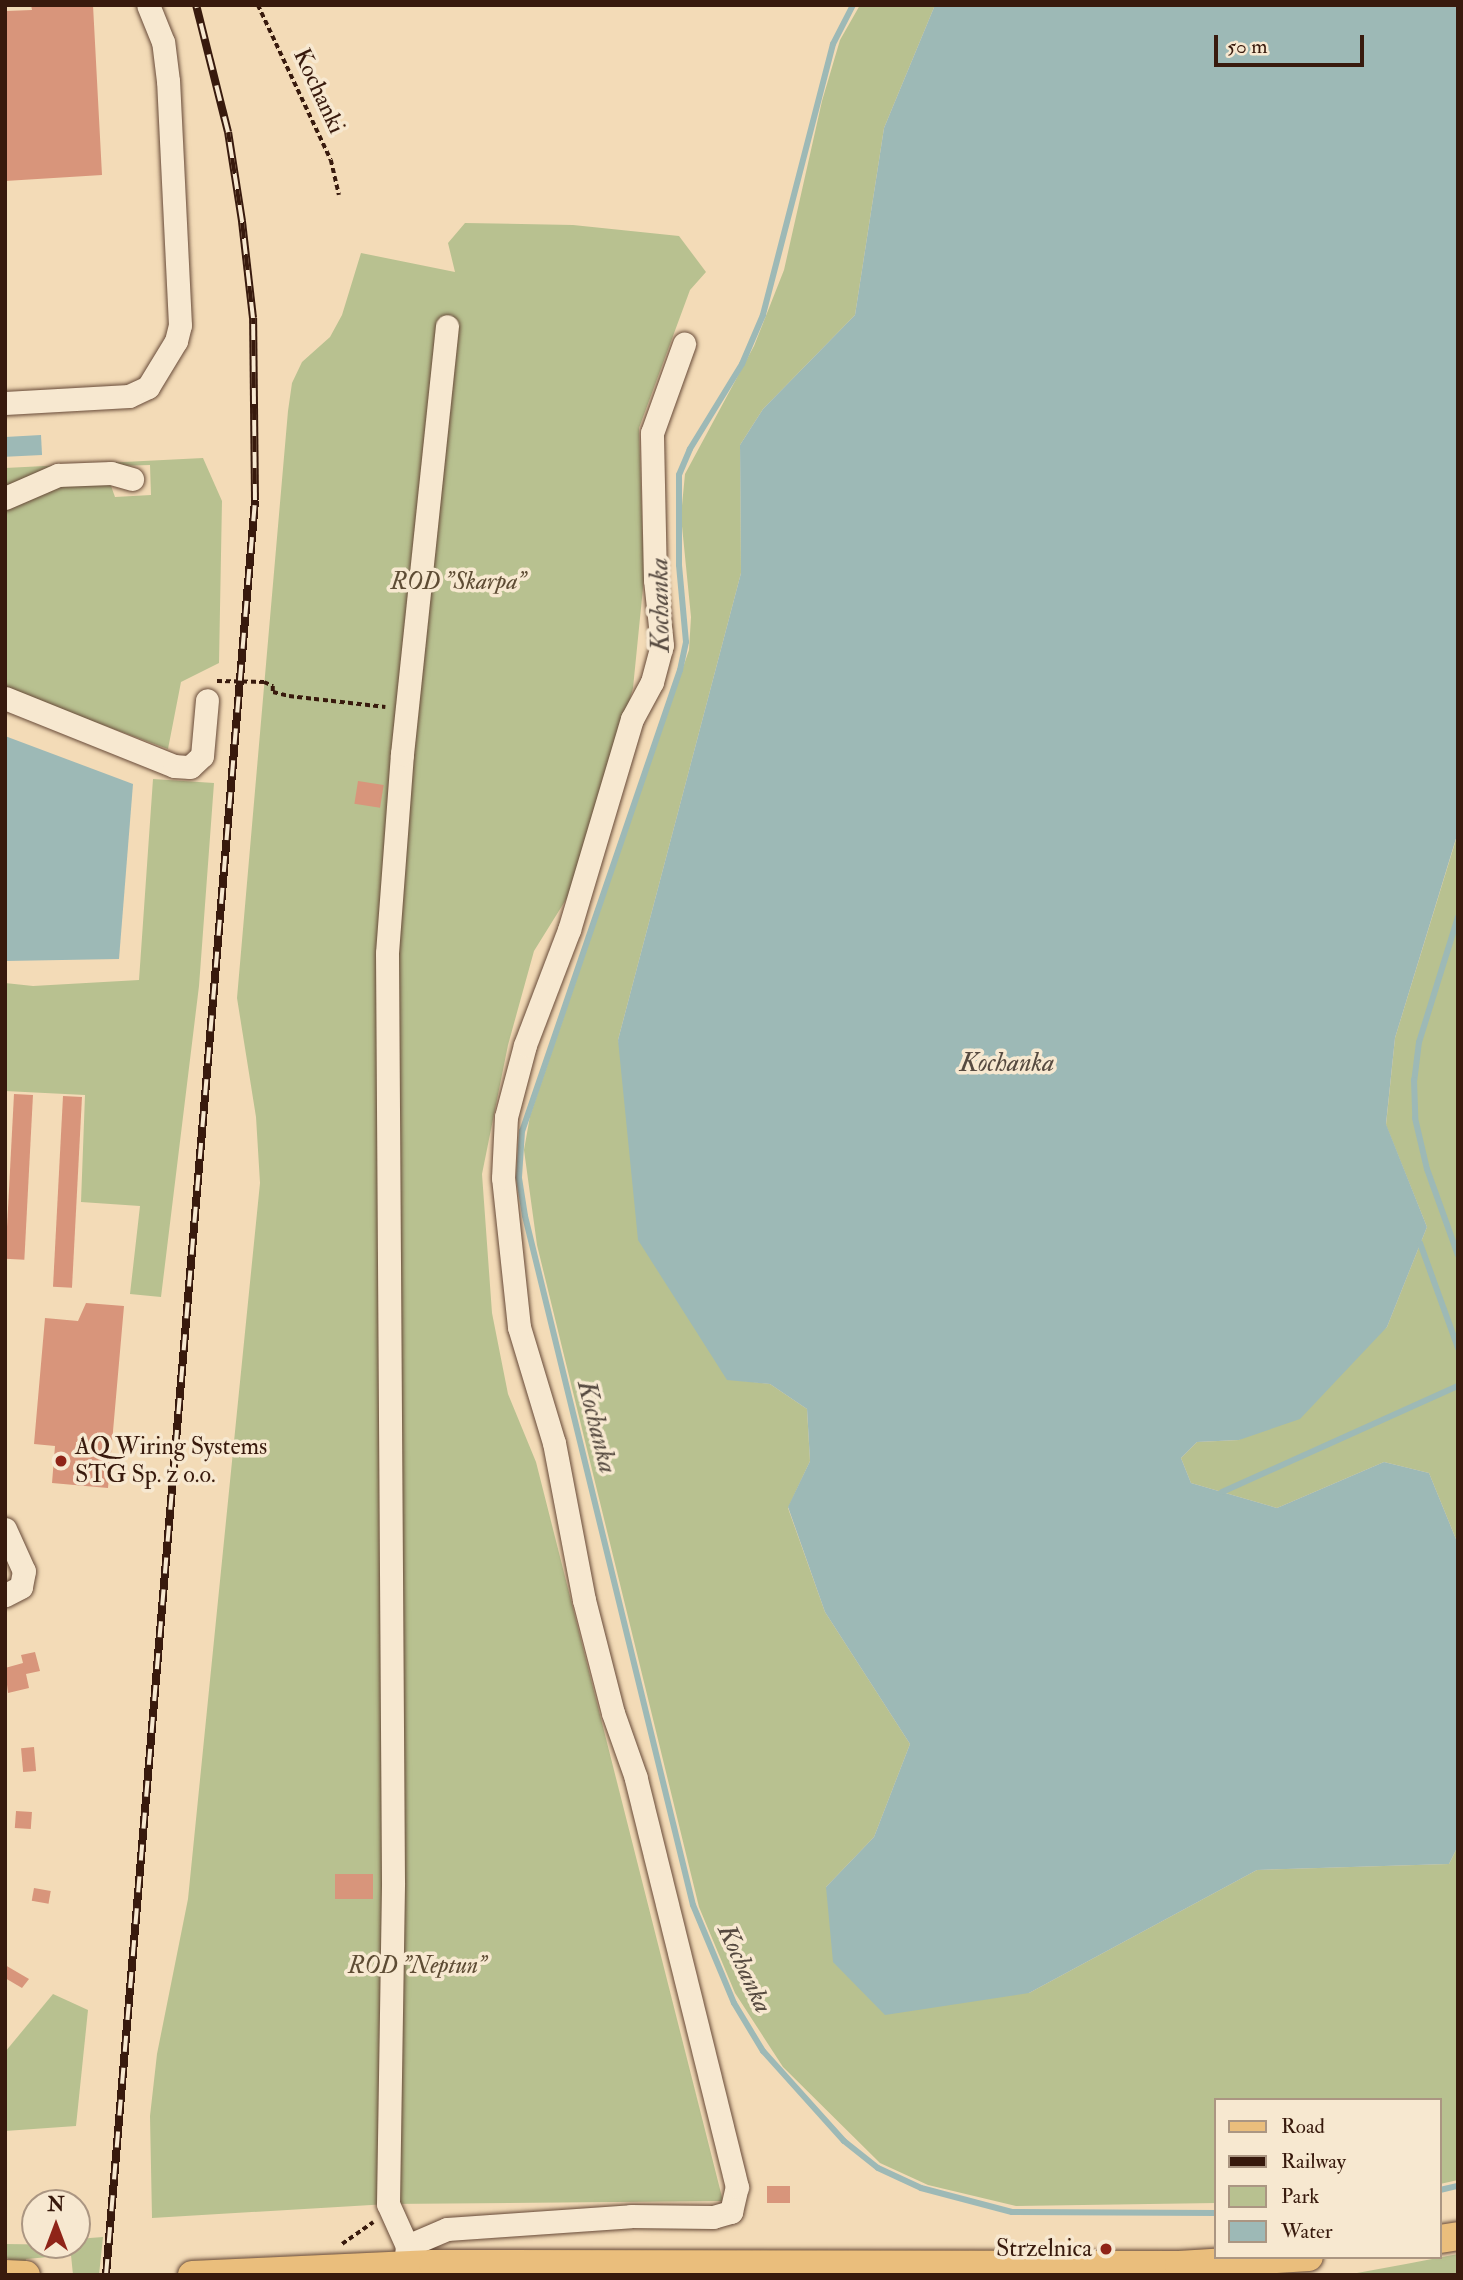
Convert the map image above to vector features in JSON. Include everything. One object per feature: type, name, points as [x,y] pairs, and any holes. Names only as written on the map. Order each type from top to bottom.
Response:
[{"type":"main road","points":[[192,2275],[406,2255],[1179,2265],[1276,2259]]},
{"type":"main road","points":[[5,2274],[26,2275]]},
{"type":"street","points":[[5,402],[129,396],[148,387],[176,341],[180,325],[168,81],[163,42],[148,5]]},
{"type":"street","points":[[447,326],[389,898],[387,1021],[393,1882],[388,2204],[406,2255],[447,2229],[499,2224],[713,2217],[732,2213],[737,2187],[636,1778],[613,1713],[584,1601],[554,1443],[519,1327],[503,1178],[506,1117],[525,1045],[569,929],[632,719],[652,682],[662,645],[655,580],[652,433],[684,344]]},
{"type":"street","points":[[5,498],[58,475],[111,473],[132,479]]},
{"type":"street","points":[[5,698],[174,766],[190,767],[202,756],[207,700]]},
{"type":"street","points":[[5,1529],[24,1571],[13,1591]]},
{"type":"path","name":"Kochanki","points":[[258,5],[331,160],[339,195]]},
{"type":"path","points":[[207,700],[209,687],[219,679],[264,682],[274,685],[273,692],[289,696],[407,710]]},
{"type":"green space","points":[[860,5],[935,5],[884,128],[855,315],[763,409],[740,445],[741,573],[618,1040],[727,1379],[770,1384],[807,1409],[810,1461],[788,1508],[825,1612],[910,1744],[874,1837],[826,1887],[1029,1993],[1257,1870],[1449,1864],[1458,1846],[1458,2180],[1442,2184],[1442,2098],[1214,2098],[1214,2203],[1016,2206],[928,2185],[880,2163],[783,2067],[735,1993],[699,1907],[537,1245],[524,1150],[530,1116],[689,650],[691,617],[681,516],[685,474],[754,346],[784,270],[822,101],[840,40]]},
{"type":"green space","points":[[465,223],[573,225],[679,236],[706,272],[690,290],[639,428],[644,578],[633,688],[580,877],[534,951],[508,1045],[482,1174],[492,1313],[508,1394],[536,1462],[723,2201],[388,2204],[152,2218],[150,2116],[157,2054],[188,1899],[260,1183],[256,1117],[237,998],[292,383],[302,362],[330,337],[342,315],[361,253],[455,272],[448,243]]},
{"type":"green space","points":[[203,458],[222,501],[219,663],[181,682],[168,749],[5,689],[5,510],[60,483],[110,483],[115,497],[151,495],[150,465],[52,468],[5,489],[5,468]]},
{"type":"green space","points":[[153,779],[214,783],[199,986],[161,1297],[130,1294],[140,1206],[81,1202],[85,1095],[5,1091],[5,983],[33,986],[139,980]]},
{"type":"green space","points":[[1458,833],[1458,1544],[1429,1473],[1384,1462],[1277,1508],[1191,1483],[1181,1458],[1197,1442],[1239,1440],[1387,1327],[1427,1227],[1386,1125],[1395,1038]]},
{"type":"green space","points":[[53,1994],[88,2010],[76,2126],[5,2131],[5,2052]]},
{"type":"green space","points":[[103,2237],[99,2275],[73,2275],[71,2259],[91,2259],[91,2238]]},
{"type":"green space","points":[[5,2244],[21,2244],[21,2259],[26,2259],[25,2268],[5,2257]]},
{"type":"green space","points":[[1458,2254],[1458,2275],[1346,2275],[1442,2259]]},
{"type":"water","name":"Kochanka","points":[[935,5],[1458,5],[1458,832],[1395,1038],[1386,1124],[1427,1227],[1387,1327],[1300,1419],[1239,1440],[1197,1442],[1181,1458],[1191,1483],[1277,1508],[1384,1462],[1429,1473],[1458,1544],[1458,1846],[1449,1864],[1257,1870],[1029,1993],[885,2015],[833,1962],[826,1887],[874,1837],[910,1744],[825,1612],[788,1507],[810,1461],[807,1409],[770,1384],[727,1380],[638,1240],[618,1040],[741,573],[740,445],[763,409],[855,315],[884,128]]},
{"type":"water","points":[[41,435],[42,455],[6,457],[5,437]]},
{"type":"water","points":[[5,736],[133,784],[119,959],[5,961]]},
{"type":"building","points":[[31,5],[93,5],[102,175],[5,181],[6,11],[32,10]]},
{"type":"building","points":[[358,781],[384,785],[380,808],[354,804]]},
{"type":"building","points":[[14,1094],[33,1095],[24,1260],[5,1259]]},
{"type":"building","points":[[63,1096],[82,1097],[72,1288],[53,1287]]},
{"type":"building","points":[[86,1303],[124,1306],[108,1488],[52,1483],[55,1446],[34,1444],[45,1318],[78,1321]]},
{"type":"building","points":[[35,1652],[40,1671],[26,1674],[29,1688],[8,1693],[5,1668],[23,1663],[21,1655]]},
{"type":"building","points":[[34,1747],[36,1771],[23,1772],[21,1748]]},
{"type":"building","points":[[16,1811],[32,1812],[31,1829],[15,1828]]},
{"type":"building","points":[[335,1874],[373,1874],[373,1899],[335,1899]]},
{"type":"building","points":[[34,1888],[51,1891],[48,1904],[32,1901]]},
{"type":"building","points":[[5,1965],[29,1979],[22,1988],[5,1978]]},
{"type":"building","points":[[767,2186],[790,2186],[790,2203],[767,2203]]},
{"type":"waterway","name":"Kochanka","points":[[853,5],[833,44],[763,315],[742,364],[690,449],[679,475],[679,565],[686,642],[680,670],[522,1131],[519,1178],[525,1216],[693,1905],[734,2003],[763,2051],[844,2141],[878,2168],[921,2188],[1012,2212],[1214,2213]]},
{"type":"waterway","points":[[1458,917],[1419,1042],[1414,1080],[1415,1118],[1427,1169],[1458,1255]]},
{"type":"waterway","points":[[1420,1243],[1458,1348]]},
{"type":"waterway","points":[[1222,1492],[1458,1386]]},
{"type":"waterway","name":"Kochanka","points":[[1442,2190],[1458,2186]]},
{"type":"railway","points":[[106,2275],[255,500],[253,318],[242,221],[228,132],[196,5]]},
{"type":"place","name":"AQ Wiring Systems STG Sp. z o.o.","points":[[61,1461]]},
{"type":"place","name":"Strzelnica","points":[[1106,2249]]},
{"type":"park label","name":"ROD \"Skarpa\"","points":[[458,582]]},
{"type":"park label","name":"ROD \"Neptun\"","points":[[417,1966]]}]
